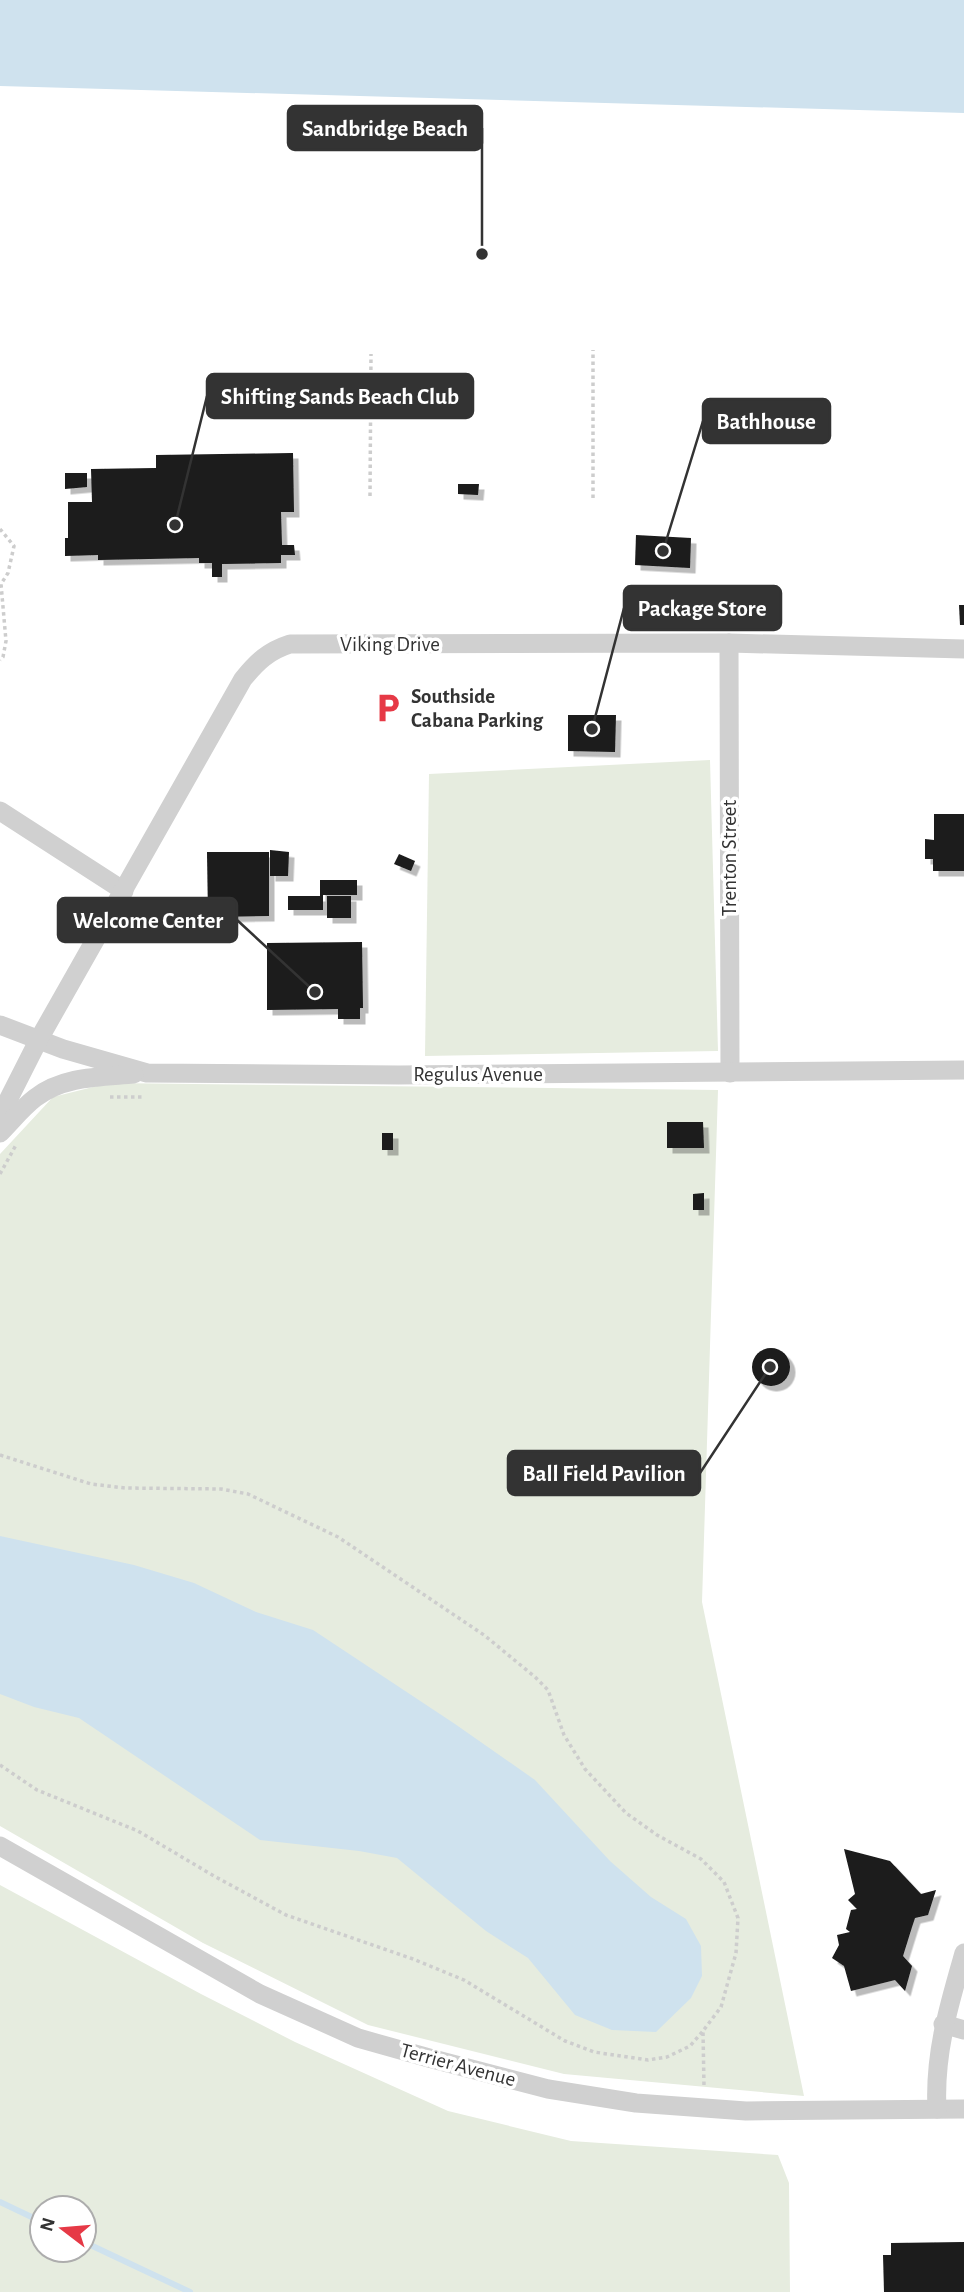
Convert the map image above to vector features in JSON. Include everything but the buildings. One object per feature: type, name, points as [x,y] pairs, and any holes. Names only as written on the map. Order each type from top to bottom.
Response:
[{"type":"street","name":"Viking Drive","points":[[0,1116],[39,1039],[243,679],[260,659],[274,649],[290,644],[729,643],[964,649]]},
{"type":"street","name":"Trenton Street","points":[[729,643],[730,1073]]},
{"type":"street","points":[[0,811],[124,891]]},
{"type":"street","name":"Regulus Avenue","points":[[0,1025],[63,1049],[147,1073],[399,1075],[964,1070]]},
{"type":"street","points":[[0,1133],[34,1098],[53,1087],[77,1079],[147,1073]]},
{"type":"street","name":"Terrier Avenue","points":[[0,1846],[261,1994],[358,2038],[429,2058],[548,2089],[636,2103],[746,2111],[964,2109]]},
{"type":"street","points":[[937,2109],[935,2080],[943,2024],[964,1953]]},
{"type":"street","points":[[943,2024],[964,2030]]},
{"type":"path","points":[[593,350],[593,498]]},
{"type":"path","points":[[370,496],[371,354]]},
{"type":"path","points":[[0,529],[14,546],[8,573],[1,584],[6,641],[0,660]]},
{"type":"path","points":[[101,1097],[144,1097]]},
{"type":"path","points":[[0,1174],[17,1144]]},
{"type":"path","points":[[0,1455],[91,1484],[125,1488],[221,1489],[248,1494],[338,1537],[465,1622],[536,1677],[548,1690],[564,1735],[585,1769],[626,1813],[657,1835],[701,1859],[724,1882],[738,1918],[736,1953],[721,2007],[690,2046],[667,2057],[648,2060],[594,2052],[565,2041],[464,1980],[413,1959],[286,1915],[214,1877],[138,1831],[37,1790],[0,1765]]},
{"type":"path","points":[[703,2031],[704,2087]]},
{"type":"shaded area","points":[[710,760],[718,1051],[425,1056],[429,774]]},
{"type":"shaded area","points":[[109,1083],[718,1090],[702,1602],[804,2096],[564,2074],[368,2025],[203,1943],[0,1826],[0,1154],[53,1097]]},
{"type":"shaded area","points":[[0,1885],[295,2042],[448,2111],[571,2141],[778,2155],[789,2183],[790,2292],[0,2292]]},
{"type":"water","points":[[0,0],[964,0],[964,113],[0,86]]},
{"type":"water","points":[[0,1536],[134,1565],[194,1583],[256,1612],[313,1630],[455,1724],[535,1780],[610,1861],[651,1897],[686,1919],[701,1946],[702,1976],[691,1998],[656,2032],[612,2030],[575,2015],[528,1958],[486,1931],[397,1858],[260,1840],[79,1718],[34,1707],[0,1694]]},
{"type":"waterway","points":[[0,2202],[28,2215]]},
{"type":"waterway","points":[[98,2249],[190,2292]]},
{"type":"place","name":"Sandbridge Beach","points":[[482,254]]},
{"type":"place","name":"Shifting Sands Beach Club","points":[[175,525]]},
{"type":"place","name":"Bathhouse","points":[[663,551]]},
{"type":"place","name":"Southside Cabana Parking","points":[[388,708]]},
{"type":"place","name":"Package Store","points":[[592,729]]},
{"type":"place","name":"Welcome Center","points":[[315,992]]},
{"type":"place","name":"Ball Field Pavilion","points":[[770,1367]]}]
